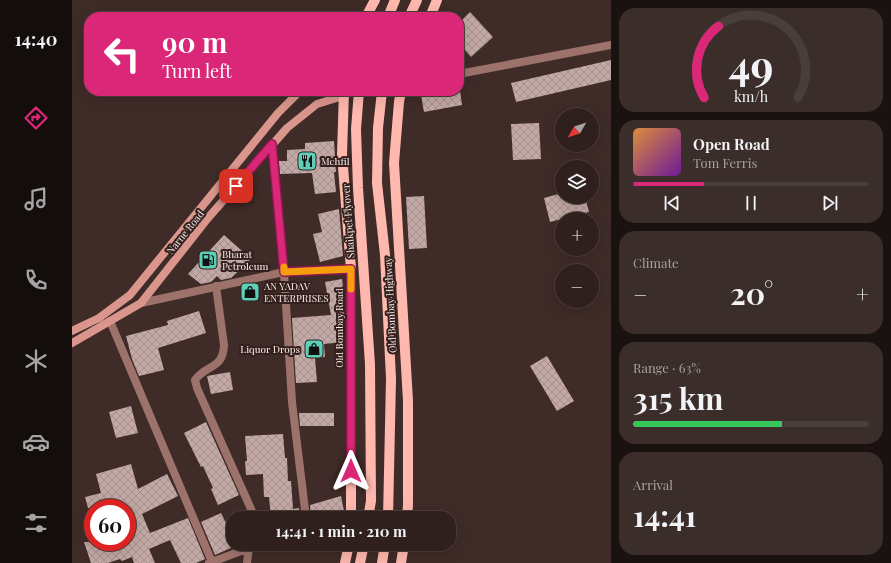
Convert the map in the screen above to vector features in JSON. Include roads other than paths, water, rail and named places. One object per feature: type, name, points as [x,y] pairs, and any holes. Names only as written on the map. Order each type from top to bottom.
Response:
[{"type":"main road","points":[[368,12],[375,0]]},
{"type":"main road","points":[[390,12],[395,0]]},
{"type":"main road","points":[[411,12],[417,0]]},
{"type":"main road","points":[[432,12],[437,0]]},
{"type":"main road","name":"Narne Road","points":[[72,331],[99,318],[130,295],[278,113],[295,96]]},
{"type":"main road","name":"Narne Road","points":[[72,343],[141,303],[208,218],[287,128],[317,104],[338,96]]},
{"type":"main road","name":"Old Bombay Road","points":[[343,96],[342,154],[351,269],[351,511]]},
{"type":"main road","name":"Shaikpet Flyover","points":[[359,96],[356,129],[358,181],[370,364],[371,501],[369,511]]},
{"type":"main road","points":[[381,96],[378,128],[377,183],[385,255],[391,379],[388,511]]},
{"type":"main road","name":"Old Bombay Highway","points":[[400,96],[394,163],[408,401],[407,511]]},
{"type":"main road","points":[[345,563],[348,551]]},
{"type":"main road","points":[[360,563],[363,551]]},
{"type":"main road","points":[[382,563],[384,551]]},
{"type":"main road","points":[[401,563],[403,551]]},
{"type":"street","points":[[464,73],[611,45]]},
{"type":"street","points":[[272,144],[284,272],[292,402],[305,511]]},
{"type":"street","points":[[141,303],[284,272],[351,269]]},
{"type":"street","points":[[216,286],[224,353],[218,363],[198,376],[195,380],[197,388],[252,511]]},
{"type":"street","points":[[110,322],[211,562],[240,551]]},
{"type":"street","points":[[247,563],[249,551]]},
{"type":"place","name":"Mehfil","points":[[307,161]]},
{"type":"place","name":"Bharat Petroleum","points":[[208,260]]},
{"type":"place","name":"AN YADAV ENTERPRISES","points":[[250,292]]},
{"type":"place","name":"Liquor Drops","points":[[314,349]]}]
